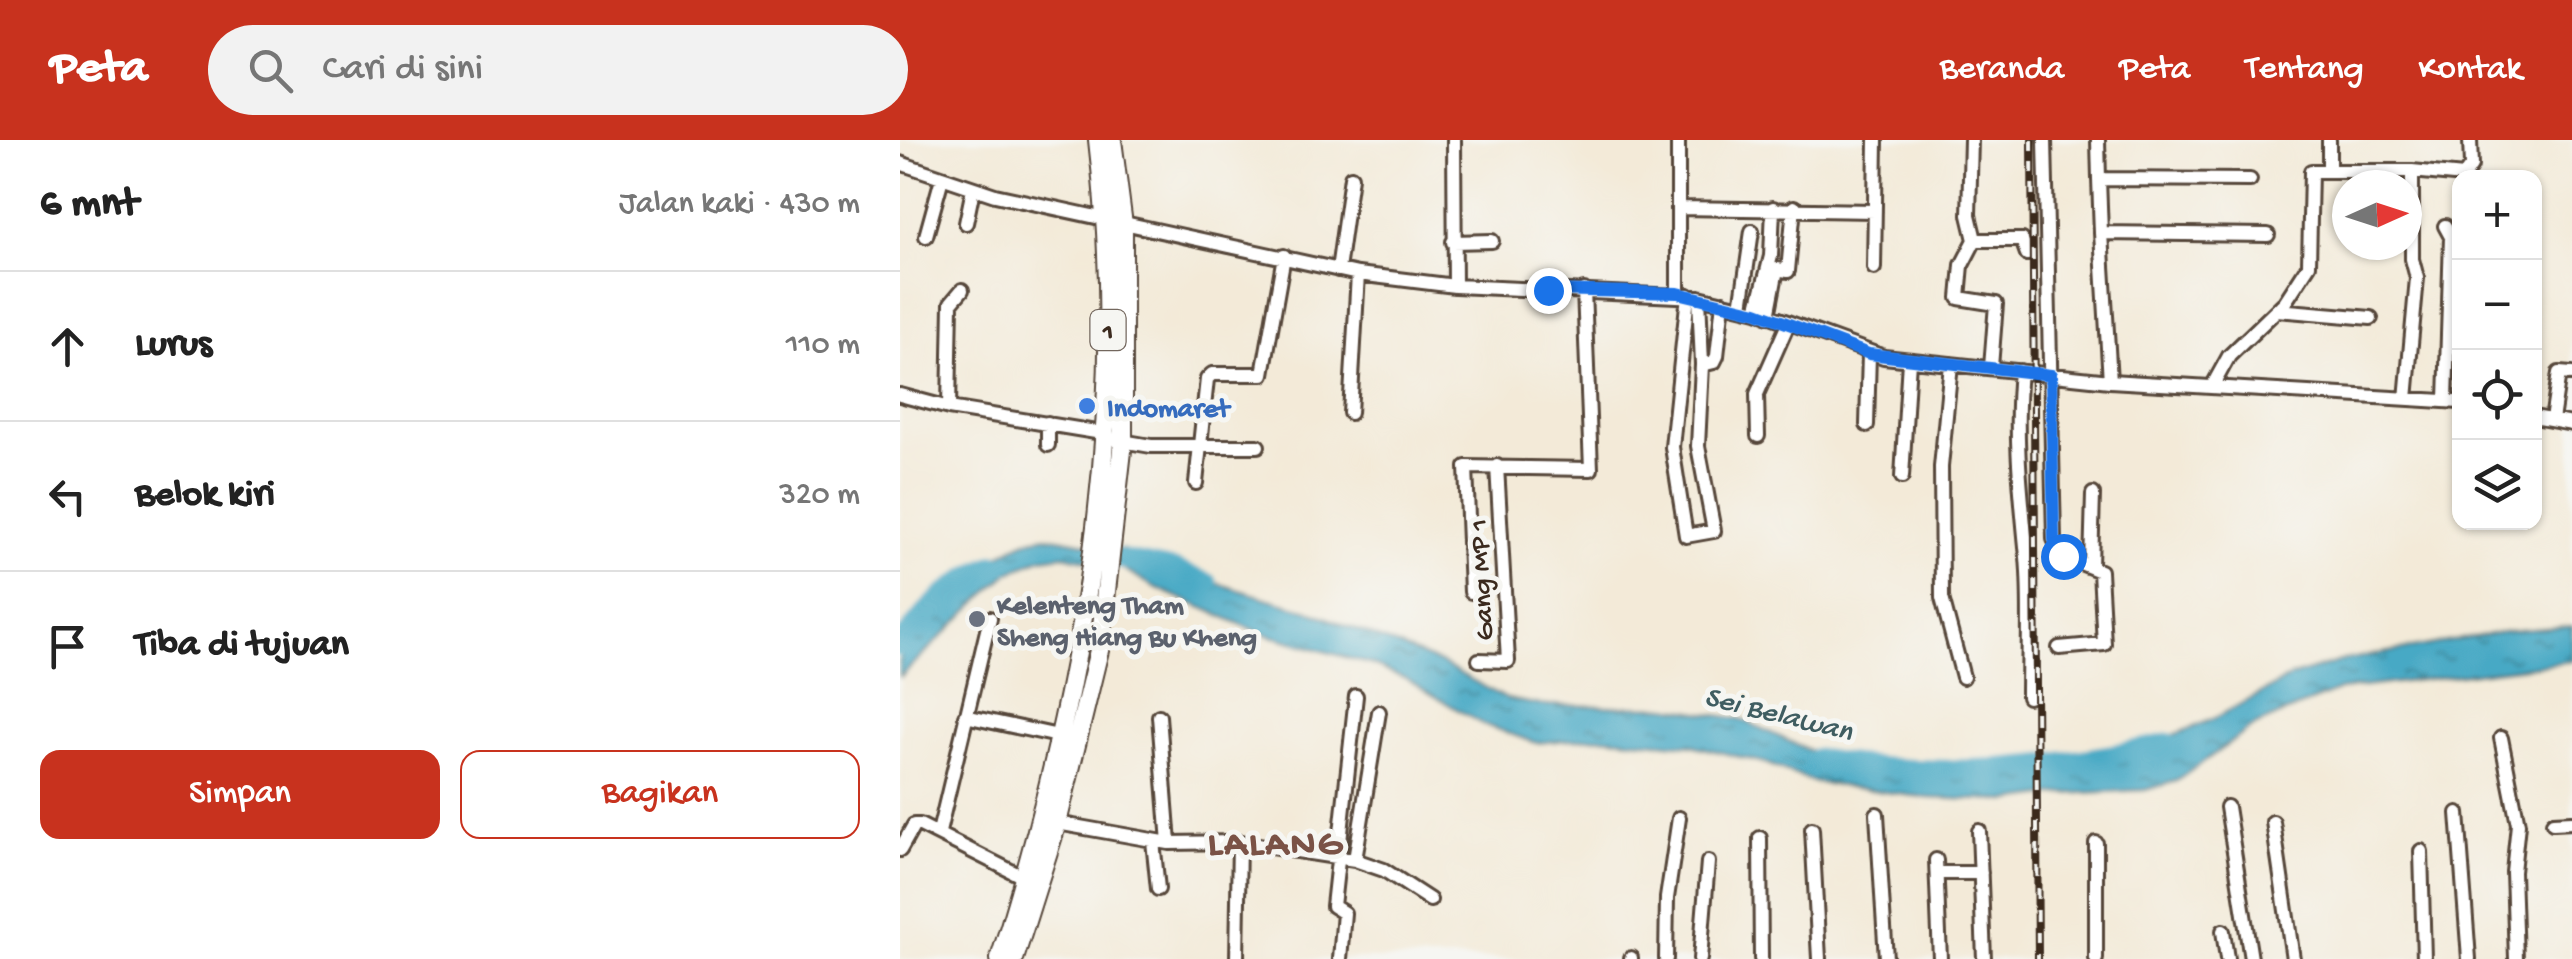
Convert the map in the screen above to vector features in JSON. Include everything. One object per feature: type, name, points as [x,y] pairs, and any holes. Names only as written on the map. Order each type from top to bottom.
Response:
[{"type":"highway","name":"1","points":[[1098,140],[1115,223]]},
{"type":"highway","name":"1","points":[[1000,959],[1099,609],[1110,525],[1113,438],[1112,140]]},
{"type":"highway","name":"1","points":[[1110,525],[1118,500],[1113,438]]},
{"type":"highway","name":"1","points":[[1014,959],[1057,823],[1100,644],[1099,609]]},
{"type":"street","points":[[1454,140],[1455,286]]},
{"type":"street","points":[[1678,140],[1679,208],[1688,295],[1702,364],[1698,446],[1714,531],[1686,536],[1672,426],[1688,295]]},
{"type":"street","points":[[1874,268],[1876,140]]},
{"type":"street","points":[[1971,140],[1970,215],[1975,240],[1962,265],[1958,298],[1996,304],[1991,367]]},
{"type":"street","points":[[2045,140],[2054,540],[2063,556],[2100,571],[2104,644],[2059,648]]},
{"type":"street","points":[[2098,140],[2110,381]]},
{"type":"street","points":[[2329,140],[2329,168]]},
{"type":"street","points":[[2422,172],[2464,176],[2470,166],[2470,140]]},
{"type":"street","points":[[900,163],[973,189],[1358,274],[1455,286],[1688,295],[1741,306],[1869,354],[2110,381],[2452,401]]},
{"type":"street","points":[[2212,385],[2230,356],[2277,310],[2312,256],[2311,170],[2384,170]]},
{"type":"street","points":[[1338,270],[1351,177]]},
{"type":"street","points":[[926,236],[942,178]]},
{"type":"street","points":[[2099,179],[2250,180]]},
{"type":"street","points":[[966,223],[973,189]]},
{"type":"street","points":[[1679,208],[1876,211]]},
{"type":"street","points":[[1763,314],[1773,269],[1773,208]]},
{"type":"street","points":[[1773,269],[1788,271],[1794,208]]},
{"type":"street","points":[[2445,226],[2451,237],[2452,350]]},
{"type":"street","points":[[1741,306],[1752,231]]},
{"type":"street","points":[[2101,233],[2268,235]]},
{"type":"street","points":[[1975,240],[2022,240],[2027,254]]},
{"type":"street","points":[[1453,242],[1492,241]]},
{"type":"street","points":[[1196,482],[1208,376],[1263,374],[1284,256]]},
{"type":"street","points":[[2406,399],[2418,278],[2412,260]]},
{"type":"street","points":[[1350,412],[1358,274]]},
{"type":"street","points":[[950,408],[951,303],[962,290]]},
{"type":"street","points":[[1471,592],[1464,470],[1497,466],[1591,469],[1584,290]]},
{"type":"street","points":[[1702,364],[1716,359],[1723,302]]},
{"type":"street","points":[[2277,310],[2371,318]]},
{"type":"street","points":[[1758,436],[1757,394],[1788,324]]},
{"type":"street","points":[[1867,425],[1869,354]]},
{"type":"street","points":[[1902,476],[1909,360]]},
{"type":"street","points":[[1951,364],[1941,467],[1942,598],[1963,677]]},
{"type":"street","points":[[2020,371],[2018,489],[2027,559],[2028,697]]},
{"type":"street","points":[[2552,420],[2559,373],[2572,374]]},
{"type":"street","points":[[900,394],[950,408],[1048,422],[1113,438],[1202,446],[1258,446]]},
{"type":"street","points":[[2542,418],[2572,424]]},
{"type":"street","points":[[1048,422],[1048,445]]},
{"type":"street","name":"Gang MP 1","points":[[1478,660],[1508,662],[1497,466]]},
{"type":"street","points":[[1676,477],[1703,474]]},
{"type":"street","points":[[2091,566],[2093,494]]},
{"type":"street","points":[[938,832],[990,618]]},
{"type":"street","points":[[1340,959],[1344,913],[1333,907],[1356,696]]},
{"type":"street","points":[[1355,860],[1380,712]]},
{"type":"street","points":[[965,716],[1064,736]]},
{"type":"street","points":[[1158,716],[1169,843]]},
{"type":"street","points":[[2501,738],[2518,824],[2513,872],[2516,959]]},
{"type":"street","points":[[2227,807],[2251,959]]},
{"type":"street","points":[[2458,813],[2469,959]]},
{"type":"street","points":[[1877,814],[1886,959]]},
{"type":"street","points":[[1666,959],[1667,898],[1678,818]]},
{"type":"street","points":[[2273,822],[2293,959]]},
{"type":"street","points":[[2553,823],[2572,822]]},
{"type":"street","points":[[1057,823],[1169,843],[1239,842],[1355,860],[1384,870],[1430,900]]},
{"type":"street","points":[[900,850],[914,825],[938,832],[1026,878]]},
{"type":"street","points":[[1812,829],[1818,959]]},
{"type":"street","points":[[1980,831],[1984,959]]},
{"type":"street","points":[[1760,838],[1761,959]]},
{"type":"street","points":[[1154,841],[1158,889]]},
{"type":"street","points":[[1238,959],[1239,842]]},
{"type":"street","points":[[2096,842],[2096,959]]},
{"type":"street","points":[[2421,851],[2424,959]]},
{"type":"street","points":[[1700,959],[1708,862]]},
{"type":"street","points":[[1940,959],[1937,867],[1981,873]]},
{"type":"street","points":[[2222,931],[2227,959]]},
{"type":"water","name":"Sei Belawan","points":[[1047,536],[1124,550],[1143,566],[1183,573],[1310,611],[1440,663],[1507,699],[1540,705],[1668,707],[1741,719],[1821,756],[1868,768],[2008,768],[2136,751],[2215,718],[2293,676],[2344,660],[2508,631],[2572,626],[2572,661],[2339,690],[2254,726],[2176,781],[2145,790],[2009,801],[1928,798],[1813,782],[1765,763],[1691,745],[1601,737],[1536,743],[1482,724],[1406,679],[1373,665],[1261,633],[1154,587],[1122,568],[1064,555],[1041,558],[1008,573],[900,677],[900,641],[930,611],[990,562],[1030,540]]},
{"type":"waterway","name":"Sei Belawan","points":[[1111,557],[1176,570],[1208,583]]},
{"type":"waterway","name":"Sei Belawan","points":[[900,646],[941,598],[967,578],[995,564]]},
{"type":"waterway","name":"Sei Belawan","points":[[1816,758],[1859,765],[1948,770],[2037,765],[2169,743]]},
{"type":"railway","points":[[2032,140],[2038,959]]},
{"type":"place","name":"Indomaret","points":[[1087,406]]},
{"type":"place","name":"Kelenteng Tham Sheng Hiang Bu Kheng","points":[[977,619]]},
{"type":"district","name":"LALANG","points":[[1276,840]]},
{"type":"route","points":[[1548,290],[1678,293],[1757,312],[1869,354],[2051,375],[2054,540],[2063,556]]}]
